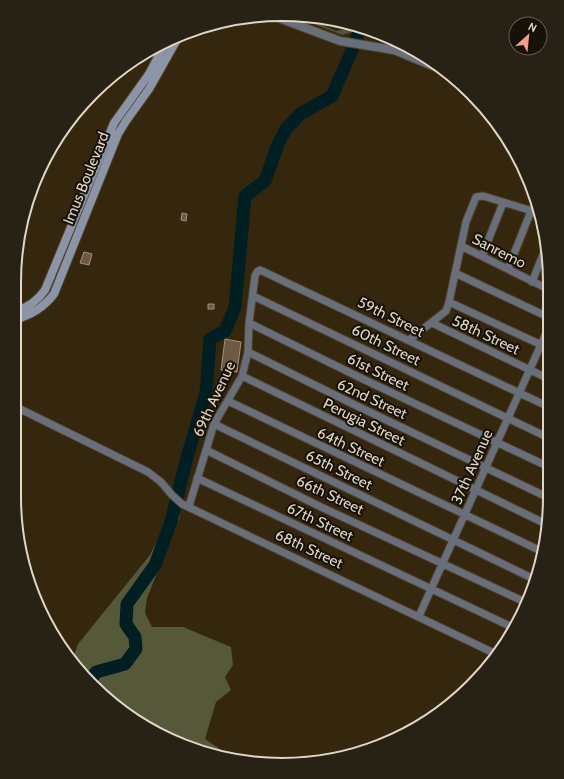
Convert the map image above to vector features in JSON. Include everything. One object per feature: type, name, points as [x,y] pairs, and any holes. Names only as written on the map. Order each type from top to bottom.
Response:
[{"type":"main road","name":"Imus Boulevard","points":[[21,317],[37,311],[46,304],[54,294],[118,134],[149,89],[174,45]]},
{"type":"main road","name":"Imus Boulevard","points":[[21,309],[31,305],[40,298],[45,290],[114,123],[149,74],[161,51]]},
{"type":"street","points":[[288,21],[340,41],[394,50],[420,60]]},
{"type":"street","points":[[409,340],[446,311],[466,222],[476,197],[483,196],[533,212]]},
{"type":"street","points":[[482,256],[503,203]]},
{"type":"street","points":[[508,269],[530,211]]},
{"type":"street","name":"Sanremo","points":[[461,246],[543,287]]},
{"type":"street","points":[[532,282],[542,258]]},
{"type":"street","name":"59th Street","points":[[255,276],[257,272],[264,270],[543,404]]},
{"type":"street","points":[[455,273],[543,316]]},
{"type":"street","name":"69th Avenue","points":[[189,506],[214,424],[242,376],[248,352],[249,322],[255,276]]},
{"type":"street","name":"60th Street","points":[[253,296],[543,435]]},
{"type":"street","points":[[449,302],[541,345]]},
{"type":"street","name":"61st Street","points":[[249,322],[543,464]]},
{"type":"street","name":"58th Street","points":[[432,323],[543,377]]},
{"type":"street","name":"37th Avenue","points":[[419,616],[543,340]]},
{"type":"street","name":"62nd Street","points":[[248,352],[543,495]]},
{"type":"street","name":"Perugia Street","points":[[242,376],[542,522]]},
{"type":"street","name":"64th Street","points":[[228,401],[341,457],[538,549]]},
{"type":"street","name":"68th Street","points":[[21,409],[148,472],[165,486],[178,501],[492,652]]},
{"type":"street","name":"65th Street","points":[[214,424],[530,577]]},
{"type":"street","name":"66th Street","points":[[206,450],[321,507],[521,600]]},
{"type":"street","name":"67th Street","points":[[198,478],[509,626]]},
{"type":"green space","points":[[311,23],[316,23],[336,31],[346,29],[355,31],[342,35]]},
{"type":"green space","points":[[170,508],[178,512],[180,517],[147,598],[145,613],[152,627],[183,627],[231,647],[233,665],[225,677],[231,690],[216,702],[205,739],[223,751],[182,738],[151,723],[137,714],[97,682],[74,655],[78,644],[150,555],[161,533]]},
{"type":"building","points":[[182,213],[187,214],[186,221],[181,220]]},
{"type":"building","points":[[84,252],[92,254],[89,265],[80,263]]},
{"type":"building","points":[[208,304],[214,304],[214,309],[208,309]]},
{"type":"building","points":[[225,339],[241,342],[237,372],[221,370]]},
{"type":"waterway","points":[[357,37],[358,33]]},
{"type":"waterway","points":[[93,677],[96,672],[125,664],[136,649],[135,637],[126,624],[127,604],[155,565],[171,522],[186,461],[206,393],[210,339],[225,331],[235,307],[245,196],[265,181],[278,144],[286,129],[300,114],[332,96],[352,50]]}]
